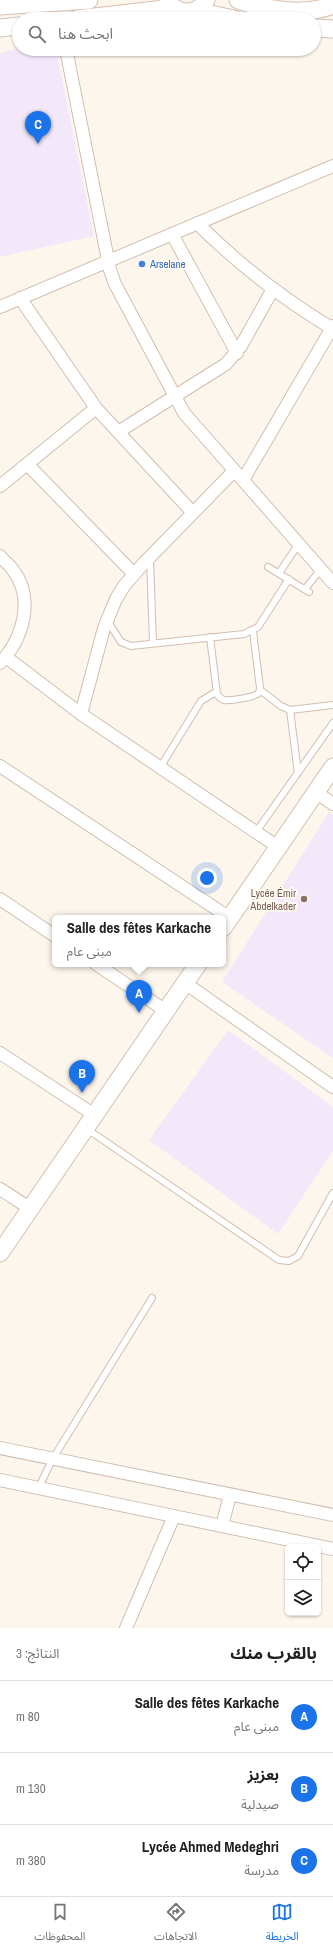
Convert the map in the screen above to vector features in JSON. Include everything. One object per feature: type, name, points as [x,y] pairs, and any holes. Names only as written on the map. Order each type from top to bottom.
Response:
[{"type":"main road","points":[[0,6],[89,0]]},
{"type":"main road","points":[[238,0],[272,9],[291,11],[316,10],[333,6]]},
{"type":"main road","points":[[121,12],[171,4],[184,12],[201,5],[218,12]]},
{"type":"main road","points":[[0,28],[12,27]]},
{"type":"main road","points":[[321,28],[333,29]]},
{"type":"main road","points":[[226,923],[333,767]]},
{"type":"main road","points":[[0,1253],[196,967]]},
{"type":"street","points":[[67,56],[108,260],[115,284],[184,413],[298,545],[333,583]]},
{"type":"street","points":[[0,307],[333,166]]},
{"type":"street","points":[[81,714],[107,620],[116,599],[134,574],[193,513],[238,475],[332,328],[273,289],[236,260],[197,223]]},
{"type":"street","points":[[172,234],[236,353]]},
{"type":"street","points":[[118,432],[221,368],[236,353],[273,289]]},
{"type":"street","points":[[20,298],[96,408],[193,513]]},
{"type":"street","points":[[0,486],[96,408]]},
{"type":"street","points":[[27,464],[134,574]]},
{"type":"street","points":[[0,556],[13,569],[18,577],[24,605],[20,633],[3,660],[278,847]]},
{"type":"street","points":[[0,766],[214,915]]},
{"type":"street","points":[[316,792],[333,804]]},
{"type":"street","points":[[0,899],[52,934]]},
{"type":"street","points":[[100,967],[166,1011]]},
{"type":"street","points":[[185,983],[333,1087]]},
{"type":"street","points":[[0,1053],[91,1122]]},
{"type":"street","points":[[0,1188],[31,1209]]},
{"type":"street","points":[[0,1448],[52,1460],[333,1516]]},
{"type":"street","points":[[0,1480],[333,1549]]},
{"type":"street","points":[[222,1526],[230,1495]]},
{"type":"street","points":[[126,1628],[174,1516]]},
{"type":"lane","points":[[279,573],[298,545]]},
{"type":"lane","points":[[150,557],[153,643]]},
{"type":"lane","points":[[268,567],[307,591],[321,569]]},
{"type":"lane","points":[[107,620],[122,642],[127,645],[244,634],[253,631],[262,622],[288,579]]},
{"type":"lane","points":[[253,631],[260,690],[281,706],[290,710],[333,705]]},
{"type":"lane","points":[[210,637],[216,692],[219,697],[227,700],[254,696],[260,690]]},
{"type":"lane","points":[[161,766],[201,700],[216,692]]},
{"type":"lane","points":[[290,710],[298,773]]},
{"type":"lane","points":[[256,832],[333,723]]},
{"type":"lane","points":[[91,1122],[279,1260],[289,1261],[298,1256],[333,1193]]},
{"type":"lane","points":[[39,1487],[52,1460],[152,1298]]},
{"type":"shaded area","points":[[12,50],[12,56],[57,56],[94,236],[0,257],[0,53]]},
{"type":"shaded area","name":"Lycée Émir Abdelkader","points":[[329,812],[333,815],[333,1058],[222,982]]},
{"type":"shaded area","points":[[228,1030],[333,1107],[333,1151],[278,1234],[149,1140]]},
{"type":"place","name":"Lycée Ahmed Medeghri","points":[[38,144]]},
{"type":"place","name":"Arselane","points":[[142,264]]},
{"type":"place","name":"Lycée Émir Abdelkader","points":[[304,899]]},
{"type":"place","name":"Salle des fêtes Karkache","points":[[139,1013]]},
{"type":"place","name":"بعزيز","points":[[82,1093]]}]
